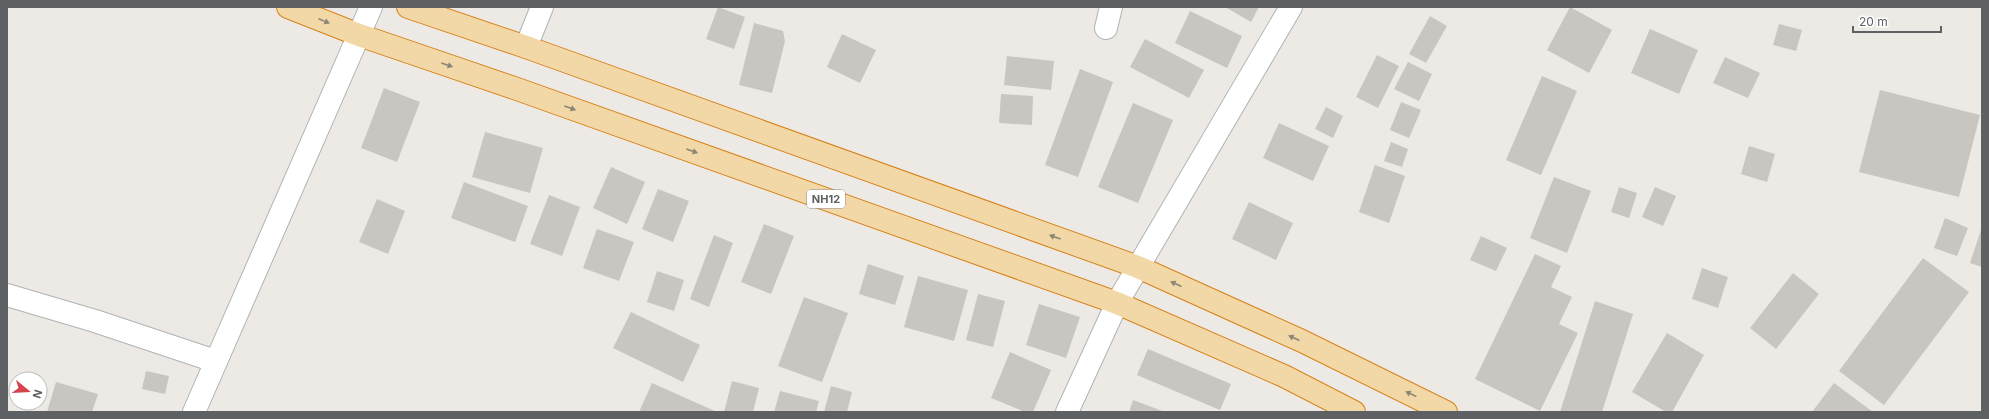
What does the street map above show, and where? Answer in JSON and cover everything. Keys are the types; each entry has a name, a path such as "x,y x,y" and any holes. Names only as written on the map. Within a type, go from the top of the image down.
{"highway":[{"name":"NH12","path":"288,7 359,35 517,89 1117,303 1284,376 1354,412"},
{"path":"408,7 526,47 1138,266 1302,341 1446,412"}],"street":[{"path":"194,412 371,7"},
{"path":"526,47 542,7"},
{"path":"1106,28 1111,7"},
{"path":"1067,412 1117,303 1291,7"},
{"path":"7,295 95,320 216,361"}],"building":[{"path":"718,7 745,17 734,49 706,39"},
{"path":"1225,7 1259,7 1251,22"},
{"path":"1570,7 1612,30 1589,73 1547,50"},
{"path":"1190,11 1242,36 1227,68 1175,43"},
{"path":"1430,16 1447,26 1426,63 1409,54"},
{"path":"754,23 783,31 785,41 772,93 739,85"},
{"path":"1779,24 1802,30 1796,51 1773,45"},
{"path":"1650,29 1698,50 1679,94 1631,73"},
{"path":"842,34 876,50 860,83 827,67"},
{"path":"1145,39 1204,70 1189,98 1130,67"},
{"path":"1377,55 1399,66 1378,108 1356,97"},
{"path":"1007,56 1054,61 1051,90 1004,85"},
{"path":"1725,57 1760,73 1748,98 1713,83"},
{"path":"1408,62 1432,74 1419,101 1394,89"},
{"path":"1080,69 1113,82 1078,177 1045,165"},
{"path":"1542,76 1577,91 1541,175 1506,160"},
{"path":"384,88 420,102 397,162 361,148"},
{"path":"1880,90 1980,115 1959,197 1859,172"},
{"path":"1001,94 1033,96 1032,125 999,123"},
{"path":"1401,102 1421,110 1409,138 1390,130"},
{"path":"1133,103 1173,120 1138,203 1098,187"},
{"path":"1326,107 1343,116 1333,138 1315,129"},
{"path":"1279,123 1329,146 1313,181 1263,158"},
{"path":"485,132 543,148 530,193 472,177"},
{"path":"1391,142 1408,149 1402,167 1384,161"},
{"path":"1749,146 1775,154 1767,182 1741,174"},
{"path":"1375,165 1405,176 1389,223 1359,212"},
{"path":"611,167 645,182 627,224 593,208"},
{"path":"1554,177 1591,191 1567,253 1530,238"},
{"path":"464,182 528,206 515,242 451,218"},
{"path":"1619,187 1637,193 1629,218 1611,212"},
{"path":"1655,187 1676,196 1663,226 1642,217"},
{"path":"658,189 689,201 673,242 642,229"},
{"path":"549,195 580,207 562,256 530,244"},
{"path":"377,199 405,211 388,254 359,242"},
{"path":"1249,202 1293,223 1276,260 1232,239"},
{"path":"1945,218 1968,228 1957,256 1934,248"},
{"path":"764,224 794,236 771,294 741,282"},
{"path":"1982,227 1982,267 1970,263"},
{"path":"597,229 634,242 619,281 583,268"},
{"path":"714,235 733,243 709,307 690,299"},
{"path":"1481,236 1507,248 1496,271 1470,260"},
{"path":"1535,254 1561,266 1551,287 1572,297 1559,324 1578,333 1540,411 1475,379"},
{"path":"1923,258 1969,292 1884,405 1839,371"},
{"path":"868,264 904,276 895,305 859,294"},
{"path":"1702,268 1728,277 1718,308 1692,299"},
{"path":"657,271 684,280 674,311 647,302"},
{"path":"1793,273 1819,294 1776,349 1750,328"},
{"path":"918,276 968,290 954,341 904,327"},
{"path":"978,294 1005,301 993,347 966,340"},
{"path":"804,297 848,313 822,382 778,366"},
{"path":"1595,301 1633,314 1602,412 1560,412"},
{"path":"1039,304 1080,317 1066,358 1026,345"},
{"path":"631,312 700,345 683,382 613,348"},
{"path":"1667,333 1704,355 1672,412 1666,412 1632,392"},
{"path":"1148,349 1231,384 1220,410 1137,375"},
{"path":"1010,352 1051,370 1033,412 1025,412 991,398"},
{"path":"146,371 169,376 165,394 142,389"},
{"path":"732,381 759,388 753,412 724,412"},
{"path":"56,382 98,394 92,412 47,412"},
{"path":"652,383 717,412 639,412"},
{"path":"1834,383 1873,412 1812,412"},
{"path":"831,386 852,392 847,412 824,412"},
{"path":"780,391 819,401 816,412 774,412"},
{"path":"1133,400 1165,412 1129,412"}]}
